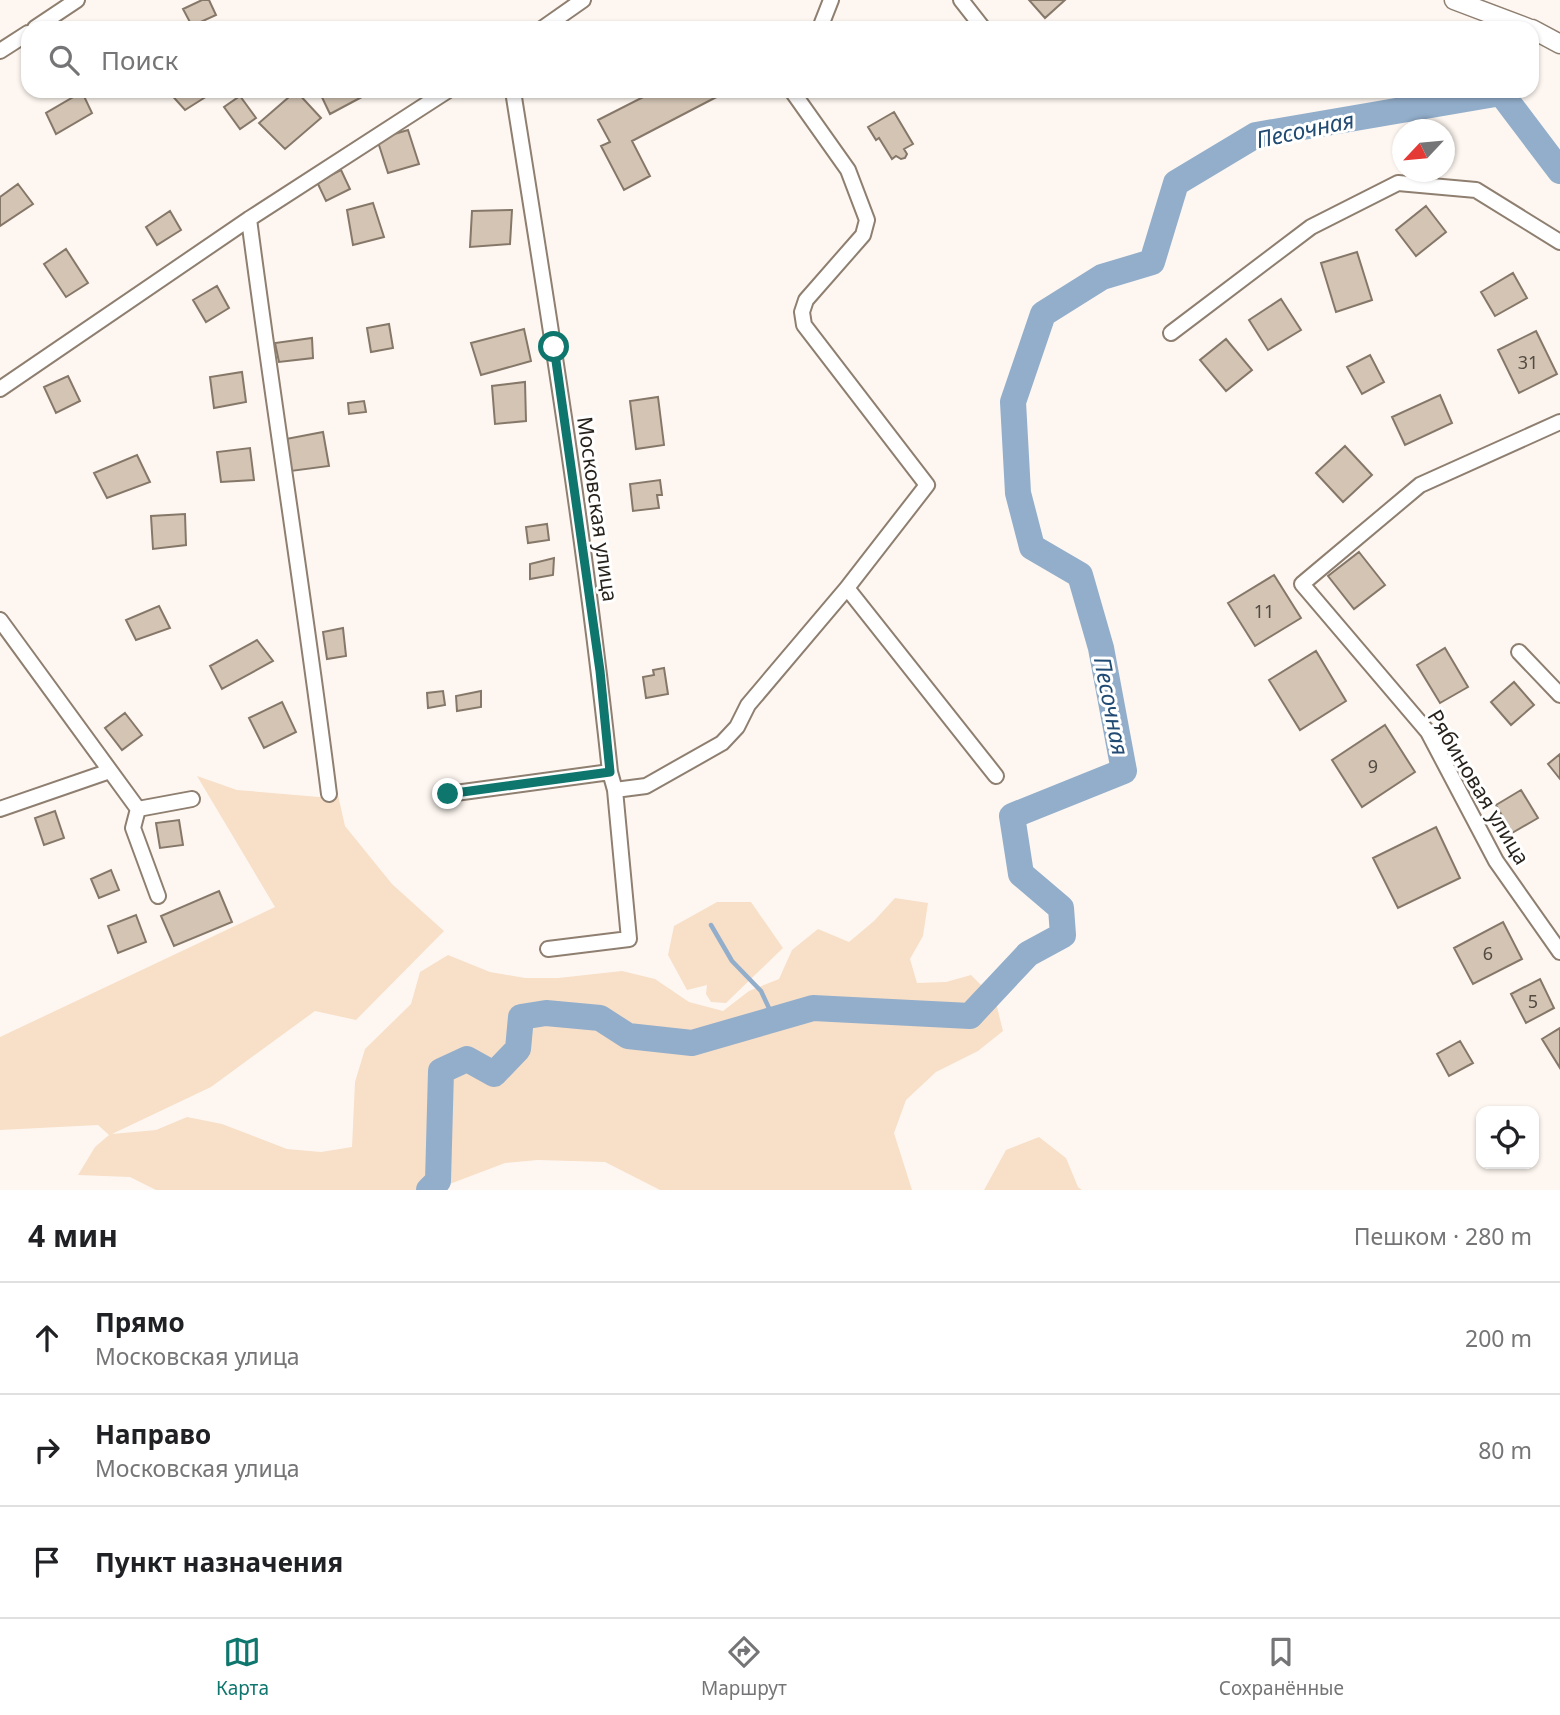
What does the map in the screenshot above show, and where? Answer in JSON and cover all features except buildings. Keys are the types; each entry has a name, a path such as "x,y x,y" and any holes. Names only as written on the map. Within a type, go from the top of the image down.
{"main road":[{"path":"1454,0 1509,21"},
{"path":"1539,34 1560,44"}],"street":[{"path":"46,21 77,0"},
{"path":"553,21 583,0"},
{"path":"823,21 831,0"},
{"path":"961,0 978,21"},
{"path":"0,51 21,38"},
{"path":"0,389 248,219 436,98"},
{"name":"Московская улица","path":"514,98 554,348 600,671 610,772 615,790 629,939 548,949"},
{"path":"615,790 646,786 722,743 737,727 748,705 847,588 927,485 804,324 802,313 806,300 863,235 867,220 848,170 797,98"},
{"path":"1171,333 1311,227 1398,183 1476,190 1560,242"},
{"path":"248,219 276,426 312,657 329,794"},
{"name":"Рябиновая улица","path":"1560,422 1420,485 1302,584 1428,732 1496,861 1560,952"},
{"path":"847,588 996,776"},
{"path":"0,620 138,809"},
{"path":"1519,652 1560,695"},
{"path":"0,809 110,771"},
{"path":"448,794 610,772"},
{"path":"138,809 192,799"},
{"path":"138,809 133,828 158,896"}],"shaded area":[{"path":"197,776 237,790 319,797 338,795 345,826 392,884 444,931 356,1020 315,1011 211,1087 112,1134 156,1130 187,1117 222,1124 287,1149 321,1152 352,1147 355,1082 365,1049 411,1004 420,972 448,955 490,972 525,978 558,978 622,971 655,979 689,1002 723,1011 749,991 779,979 792,950 818,929 849,942 874,921 895,898 928,903 923,936 910,959 917,983 946,982 971,975 995,999 1003,1031 978,1051 936,1072 906,1100 894,1133 912,1190 660,1190 605,1162 538,1160 505,1163 434,1190 156,1190 130,1177 78,1175 95,1147 109,1135 98,1125 0,1130 0,1037 275,907"},
{"path":"717,902 751,902 783,948 726,1003 711,1002 706,994 707,985 687,990 668,955 674,926"},
{"path":"1039,1137 1066,1158 1078,1187 1082,1190 984,1190 1006,1150"}],"waterway":[{"name":"Песочная","path":"429,1190 438,1181 441,1071 467,1059 494,1074 518,1049 521,1017 546,1013 600,1018 628,1036 692,1043 813,1008 970,1016 1028,954 1063,935 1061,908 1021,874 1012,816 1124,771 1101,648 1080,575 1032,547 1018,493 1013,402 1043,314 1102,277 1152,262 1176,183 1256,135 1472,98"},
{"name":"Песочная","path":"1505,98 1560,171"},
{"path":"711,925 732,961 761,991 774,1019"}],"route":[{"path":"448,794 610,772 600,671 554,347"}]}
